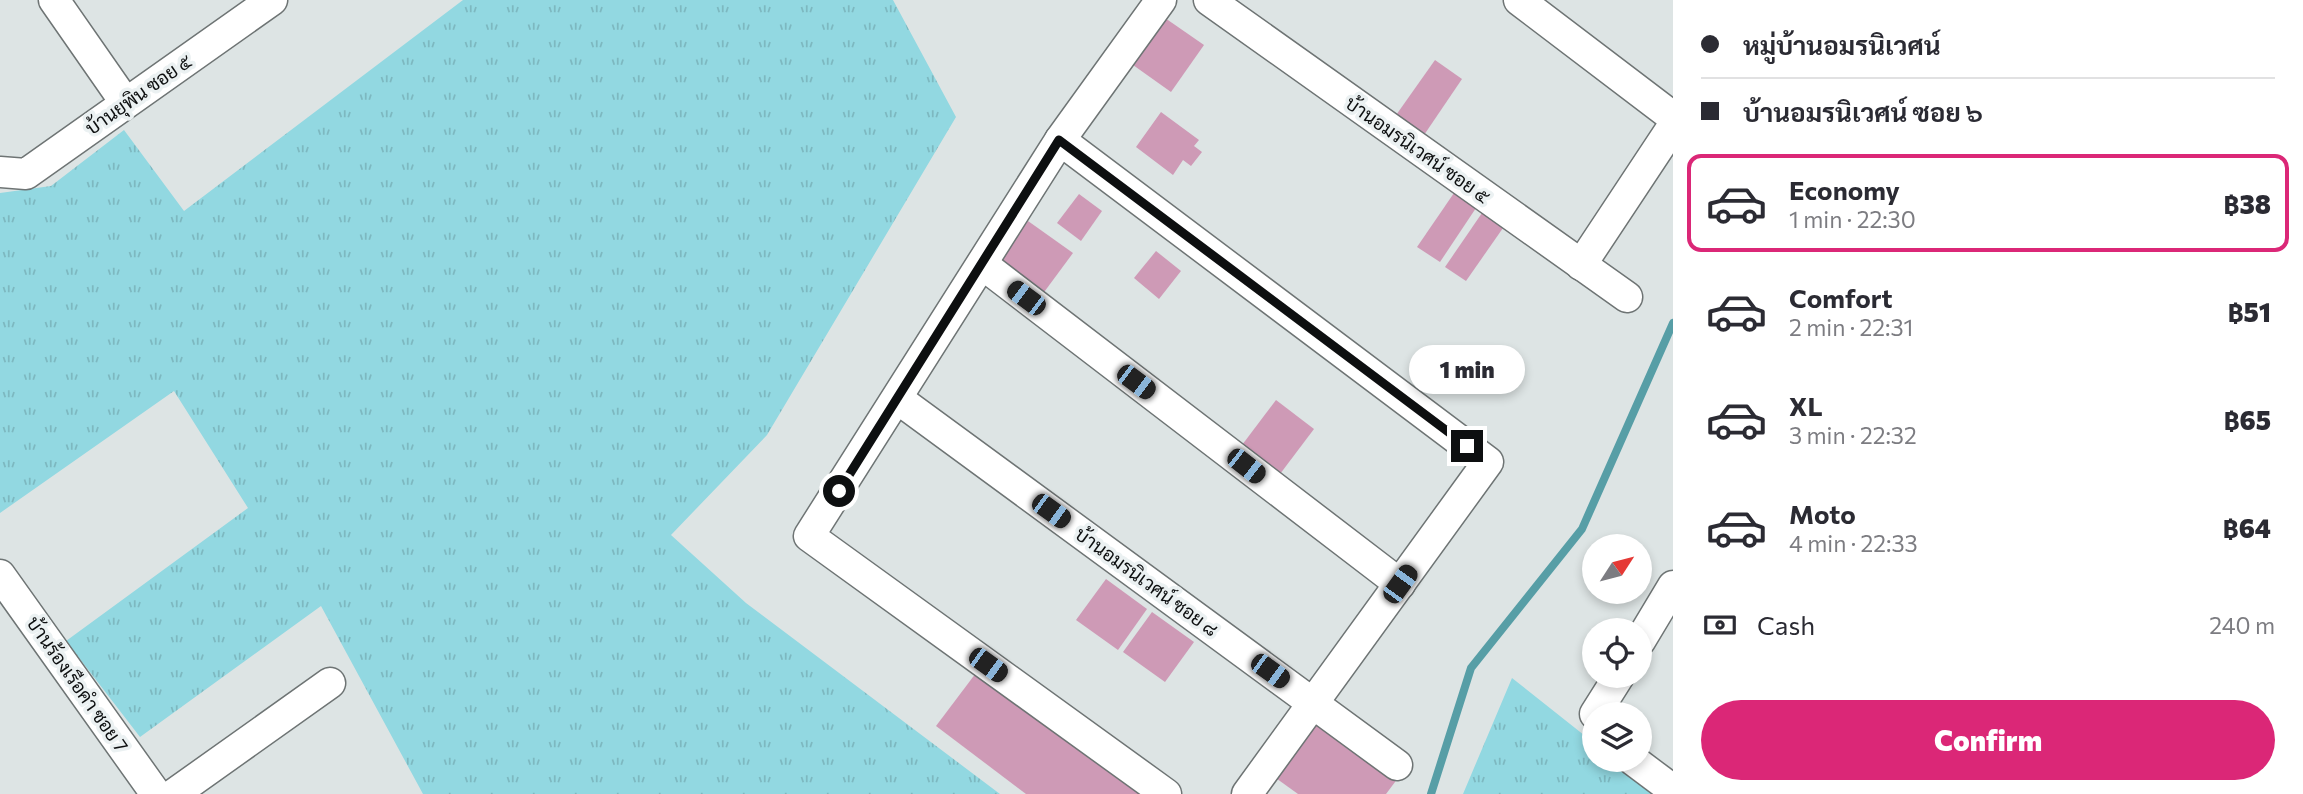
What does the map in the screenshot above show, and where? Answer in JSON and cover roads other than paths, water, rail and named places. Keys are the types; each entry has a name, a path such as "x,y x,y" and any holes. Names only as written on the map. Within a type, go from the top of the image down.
{"street":[{"path":"54,0 125,102"},
{"path":"1161,0 1059,140 898,399 809,536 1166,794"},
{"name":"บ้านอมรนิเวศน์ ซอย ๕","path":"1209,0 1627,297"},
{"path":"1519,0 1673,117"},
{"name":"บ้านยุพิน ซอย ๕","path":"0,172 26,174 260,3"},
{"path":"1581,265 1673,126"},
{"path":"1059,140 1488,462 1247,794"},
{"path":"982,264 1400,584"},
{"name":"บ้านอมรนิเวศน์ ซอย ๘","path":"898,399 1397,765"},
{"name":"บ้านร้องเรือคำ ซอย 7","path":"0,575 156,794"},
{"path":"1652,621 1673,586"},
{"path":"174,794 330,683"},
{"path":"1649,772 1673,790"}],"waterway":[{"path":"1431,794 1471,668 1582,529 1673,323"}]}
